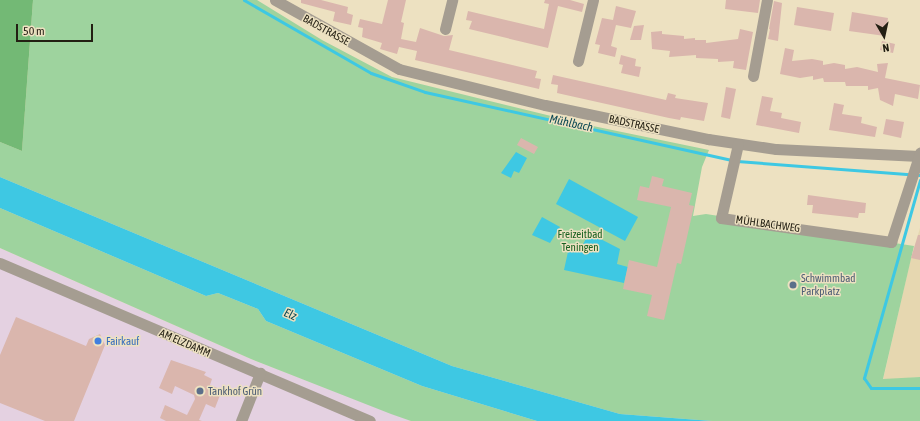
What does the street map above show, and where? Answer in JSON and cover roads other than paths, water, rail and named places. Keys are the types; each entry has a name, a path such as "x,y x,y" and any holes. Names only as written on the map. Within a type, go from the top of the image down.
{"street":[{"name":"BADSTRASSE","path":"275,0 399,69 545,105 737,148 919,155"},
{"path":"445,29 452,0"},
{"path":"578,61 593,0"},
{"path":"753,76 767,0"},
{"name":"MÜHLBACHWEG","path":"737,148 722,218 891,242 919,155"},
{"name":"AM ELZDAMM","path":"0,263 370,421"},
{"path":"241,421 260,373"}],"water":[{"path":"516,152 527,158 519,173 514,171 511,178 501,173"},
{"name":"Elz","path":"0,177 452,366 620,414 712,421 537,421 422,386 266,321 258,309 218,293 206,296 0,208"},
{"path":"569,179 638,217 625,241 556,204"},
{"path":"542,217 560,227 550,243 532,235"},
{"path":"589,233 620,249 617,264 628,267 624,283 564,270 569,247 580,250"}],"waterway":[{"name":"Mühlbach","path":"244,0 371,73 425,92 732,160"},
{"name":"Mühlbach","path":"737,161 920,175"},
{"path":"920,180 864,378 871,388 920,388"}],"place":[{"name":"Schwimmbad Parkplatz","path":"793,285"},
{"name":"Fairkauf","path":"98,341"},
{"name":"Tankhof Grün","path":"200,391"}],"park label":[{"name":"Freizeitbad Teningen","path":"580,241"}]}
